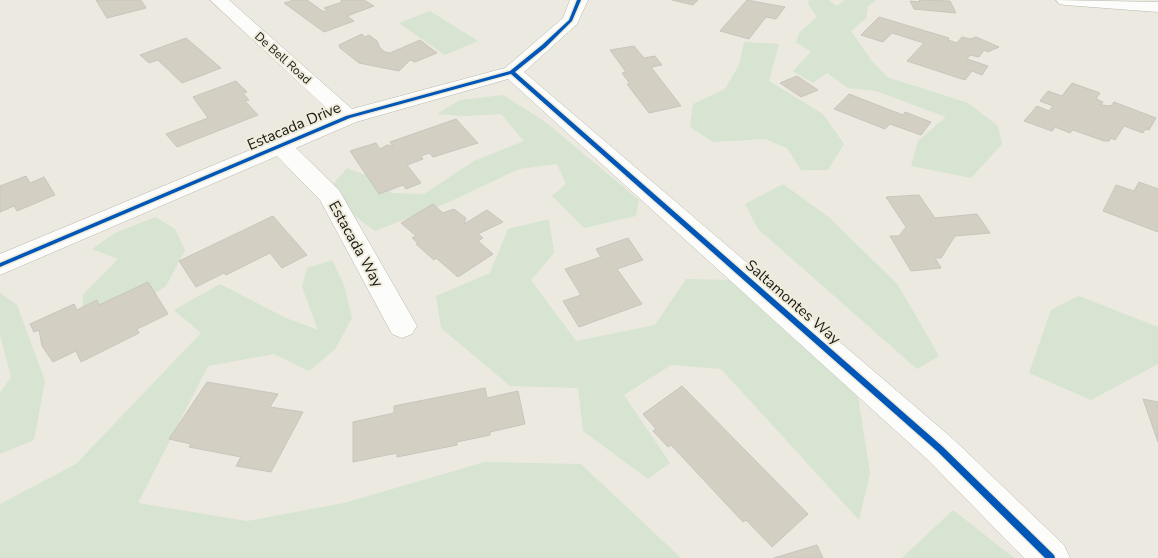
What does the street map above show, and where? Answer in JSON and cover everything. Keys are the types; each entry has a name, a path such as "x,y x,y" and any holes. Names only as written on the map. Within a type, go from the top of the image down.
{"street":[{"name":"De Bell Road","path":"218,0 348,117"},
{"name":"Estacada Drive","path":"0,265 348,117 512,72 544,46 571,20 579,0"},
{"path":"1066,0 1158,7"},
{"name":"Saltamontes Way","path":"512,72 940,449 1052,558"},
{"name":"Estacada Way","path":"280,146 330,196 402,326"}],"green space":[{"path":"811,0 828,0 837,6 845,0 876,0 868,6 866,18 851,31 871,60 887,77 968,103 998,126 1002,144 971,178 911,166 918,141 946,117 876,91 848,88 827,73 813,83 793,71 811,52 796,42 800,32 817,17 807,2"},
{"path":"430,11 478,41 445,55 399,23"},
{"path":"744,42 779,44 769,81 823,114 844,144 828,170 801,170 787,148 765,139 713,142 690,127 693,104 725,89 739,65"},
{"path":"503,95 544,121 639,200 636,216 584,228 552,196 566,184 557,164 519,169 449,202 375,231 344,208 329,189 347,168 373,178 393,193 424,194 474,161 524,141 501,114 465,116 437,114 460,100"},
{"path":"783,184 830,218 898,285 939,356 917,369 758,229 745,204"},
{"path":"155,217 175,229 185,250 166,286 128,311 82,319 83,295 118,259 92,249 115,233"},
{"path":"549,219 554,253 531,280 576,341 655,325 686,279 735,280 857,390 870,473 859,520 721,369 671,365 624,395 670,463 648,479 583,431 578,388 510,386 441,328 436,296 490,273 508,229"},
{"path":"332,260 344,285 352,318 335,349 309,371 274,354 208,366 138,503 247,521 344,503 485,462 581,464 681,558 0,558 0,504 76,464 201,333 174,310 220,284 286,318 318,330 302,287 307,268"},
{"path":"0,293 17,305 45,381 34,440 0,454 0,393 11,377 0,335"},
{"path":"1079,296 1158,327 1158,364 1091,400 1029,373 1051,310"},
{"path":"953,510 1014,558 902,558"}],"building":[{"path":"96,0 141,0 146,8 107,18"},
{"path":"294,0 307,0 324,12 327,10 324,8 342,2 341,0 364,0 374,6 347,16 354,21 324,32 284,3"},
{"path":"672,0 698,0 693,5"},
{"path":"747,0 785,7 776,19 766,17 749,39 720,31"},
{"path":"919,0 950,1 956,13 914,9 910,1 920,2"},
{"path":"879,17 949,38 948,40 957,43 962,37 970,39 976,37 999,47 988,52 984,50 979,57 970,55 967,59 988,66 982,75 972,71 965,80 907,61 924,43 892,33 883,42 861,35"},
{"path":"362,34 365,37 369,35 377,41 380,48 385,52 390,53 420,40 437,53 415,62 410,60 399,71 359,63 340,48 339,45"},
{"path":"186,38 221,68 182,83 158,60 149,63 140,55"},
{"path":"634,46 644,58 655,56 662,65 651,67 681,106 649,113 627,84 630,84 622,73 626,72 610,50"},
{"path":"797,76 818,90 801,97 780,83"},
{"path":"236,81 247,92 243,93 249,100 245,101 258,115 177,147 166,134 208,118 193,97"},
{"path":"1072,83 1100,93 1096,99 1103,102 1101,105 1111,106 1114,102 1156,118 1149,130 1145,129 1143,133 1124,126 1115,140 1111,138 1109,141 1073,130 1070,133 1055,127 1052,131 1024,121 1037,106 1049,111 1053,106 1040,101 1048,91 1062,96"},
{"path":"849,94 903,115 905,112 931,122 921,135 890,124 885,129 834,109"},
{"path":"456,119 478,143 433,157 429,153 421,156 423,159 407,165 421,183 406,189 403,185 379,194 350,151 376,143 380,149 387,145 393,146 390,142"},
{"path":"26,176 30,183 44,177 55,195 17,211 14,206 0,212 0,186"},
{"path":"1139,182 1158,189 1158,232 1103,211 1116,185 1134,191"},
{"path":"919,195 935,218 977,214 990,233 955,236 941,258 935,258 941,268 911,271 890,236 899,236 906,227 886,197"},
{"path":"433,204 443,213 454,209 466,218 464,224 487,210 503,222 478,234 483,238 478,241 493,254 458,277 436,258 434,260 416,244 418,243 412,238 416,236 401,223"},
{"path":"273,216 307,255 282,268 270,253 226,275 224,273 196,287 179,261"},
{"path":"628,238 643,260 617,269 642,304 579,327 563,301 581,295 565,269 601,257 596,249"},
{"path":"148,282 168,314 137,329 139,333 81,362 76,351 53,362 42,346 39,330 34,332 30,324 74,304 77,310 97,300 99,305"},
{"path":"207,382 278,394 270,407 303,412 271,472 236,466 241,457 189,447 191,444 169,439"},
{"path":"682,386 808,514 772,547 746,520 743,522 671,445 668,447 653,431 656,429 643,414"},
{"path":"485,388 487,398 518,391 525,424 490,432 490,435 457,442 457,445 397,457 397,453 353,462 353,422 394,413 394,406"},
{"path":"1143,399 1158,402 1158,442"},
{"path":"817,545 823,558 774,558"}],"cycle path":[{"path":"0,265 348,117 512,72 544,46 571,20 579,0"},
{"path":"512,72 940,449 1051,558"}]}
